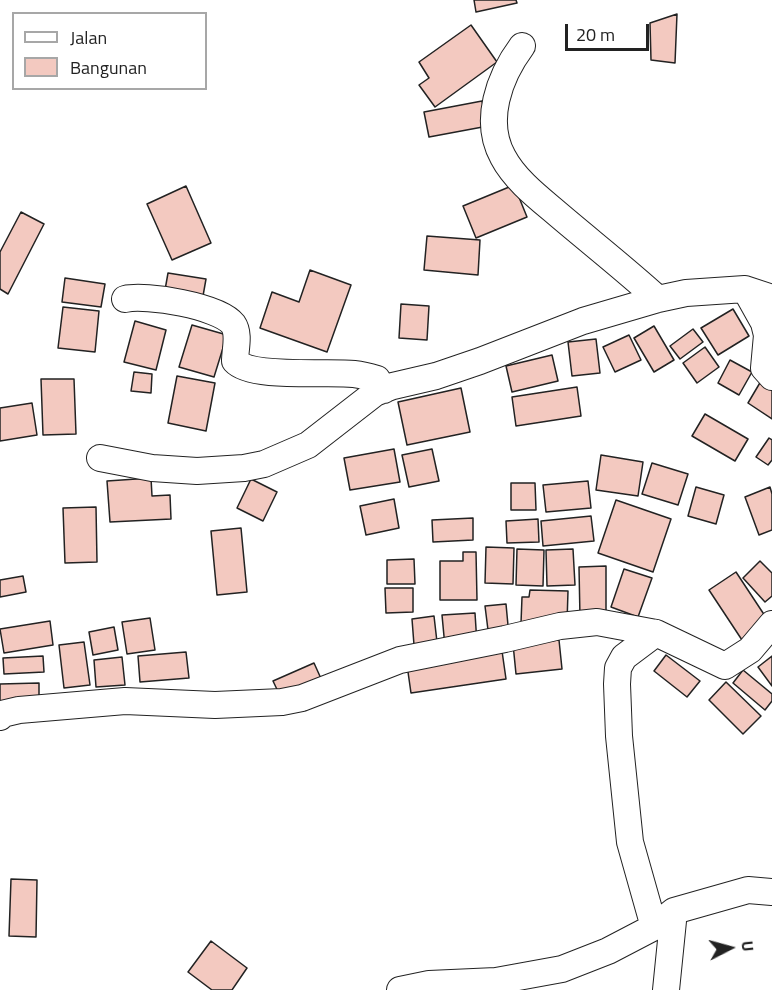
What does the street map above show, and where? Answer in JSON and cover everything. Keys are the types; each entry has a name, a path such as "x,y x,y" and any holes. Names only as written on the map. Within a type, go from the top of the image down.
{"street":[{"path":"522,46 512,60 495,101 494,125 502,157 530,190 658,299"},
{"path":"745,289 764,323 766,334 764,368 772,377"},
{"path":"100,458 152,468 197,471 244,468 264,464 308,445 362,402 384,390 480,361 583,321 686,293 745,289 772,298"},
{"path":"125,299 136,296 196,306 224,316 237,332 235,361 237,364 257,371 354,374 377,379 384,390"},
{"path":"0,717 2,714 19,710 125,701 215,705 282,702 302,698 400,660 560,626 597,622 656,633 725,666 750,650 772,624"},
{"path":"654,927 630,842 616,684 618,668 624,657 656,633"},
{"path":"400,990 429,984 496,981 562,969 608,951 654,927 674,911 748,890 772,892"},
{"path":"666,990 674,911"}],"building":[{"path":"474,0 516,0 517,3 476,12"},
{"path":"677,14 675,63 651,60 650,23"},
{"path":"471,25 497,62 435,107 419,85 429,78 419,62"},
{"path":"482,101 488,126 429,137 424,112"},
{"path":"514,185 527,217 476,238 463,206"},
{"path":"186,186 211,243 172,260 147,204"},
{"path":"21,212 44,224 8,294 0,289 0,252"},
{"path":"427,236 480,240 478,275 424,270"},
{"path":"310,270 351,285 327,352 260,328 272,292 299,302"},
{"path":"168,273 206,279 203,296 165,290"},
{"path":"65,278 105,284 101,307 62,302"},
{"path":"401,304 429,306 427,340 399,338"},
{"path":"63,307 99,311 95,352 58,348"},
{"path":"733,309 749,336 718,355 701,328"},
{"path":"135,321 166,330 156,370 124,362"},
{"path":"192,325 227,335 214,377 179,367"},
{"path":"654,326 674,360 654,372 634,338"},
{"path":"693,329 703,342 680,359 670,346"},
{"path":"629,335 641,360 615,372 603,347"},
{"path":"596,339 600,373 572,376 568,342"},
{"path":"705,347 719,367 697,383 683,363"},
{"path":"552,355 558,381 512,392 506,366"},
{"path":"730,360 752,372 739,395 718,383"},
{"path":"134,372 152,374 151,393 131,391"},
{"path":"177,376 215,383 206,431 168,423"},
{"path":"41,379 74,379 76,434 43,435"},
{"path":"761,381 772,388 772,419 748,403"},
{"path":"577,387 581,416 516,426 512,397"},
{"path":"461,388 470,432 407,445 398,402"},
{"path":"32,403 37,435 0,441 0,408"},
{"path":"705,414 748,439 735,461 692,436"},
{"path":"769,438 772,440 772,460 768,465 756,457"},
{"path":"394,449 400,482 350,490 344,458"},
{"path":"432,449 439,481 409,487 402,455"},
{"path":"601,455 643,462 638,496 596,490"},
{"path":"652,463 688,474 678,505 642,494"},
{"path":"151,478 152,496 170,495 171,519 110,522 107,481"},
{"path":"251,479 277,492 263,521 237,508"},
{"path":"588,481 591,508 546,512 543,485"},
{"path":"511,483 535,483 536,510 511,510"},
{"path":"696,487 724,495 716,524 688,516"},
{"path":"770,487 772,530 759,535 745,497"},
{"path":"394,499 399,528 366,535 360,506"},
{"path":"616,500 671,519 653,572 598,553"},
{"path":"96,507 97,562 65,563 63,508"},
{"path":"591,516 594,541 543,546 541,521"},
{"path":"473,518 473,540 433,542 432,520"},
{"path":"538,519 539,542 507,543 506,521"},
{"path":"241,528 247,592 217,595 211,531"},
{"path":"486,547 514,548 513,584 485,583"},
{"path":"517,549 544,550 543,586 516,585"},
{"path":"573,549 575,585 547,586 546,550"},
{"path":"463,552 476,552 477,600 440,600 440,561 463,561"},
{"path":"414,559 415,584 387,584 387,560"},
{"path":"760,561 772,573 772,596 765,602 743,578"},
{"path":"606,566 606,617 580,618 579,567"},
{"path":"624,569 652,578 638,617 611,607"},
{"path":"736,572 769,622 742,640 709,590"},
{"path":"23,576 26,592 0,597 0,580"},
{"path":"385,588 413,588 413,612 386,613"},
{"path":"530,590 568,591 567,623 521,623 522,597 529,597"},
{"path":"506,604 509,636 489,638 485,606"},
{"path":"475,613 477,644 445,647 442,615"},
{"path":"434,616 437,642 414,645 412,619"},
{"path":"150,618 155,650 127,654 122,622"},
{"path":"50,621 53,645 4,653 0,629"},
{"path":"114,627 118,650 93,655 89,632"},
{"path":"559,640 562,669 516,674 513,644"},
{"path":"84,642 90,685 64,688 59,645"},
{"path":"502,651 506,679 411,693 407,665"},
{"path":"186,652 189,678 140,682 138,656"},
{"path":"666,655 700,681 687,697 654,671"},
{"path":"43,656 44,672 4,674 3,658"},
{"path":"772,656 772,686 758,667"},
{"path":"122,657 125,685 96,687 94,660"},
{"path":"314,663 323,683 282,700 273,681"},
{"path":"743,670 772,694 772,701 765,710 733,683"},
{"path":"726,682 761,716 743,734 709,700"},
{"path":"39,683 39,703 0,703 0,684"},
{"path":"11,879 37,880 36,937 9,936"},
{"path":"211,941 247,968 232,990 212,990 188,972"}]}
